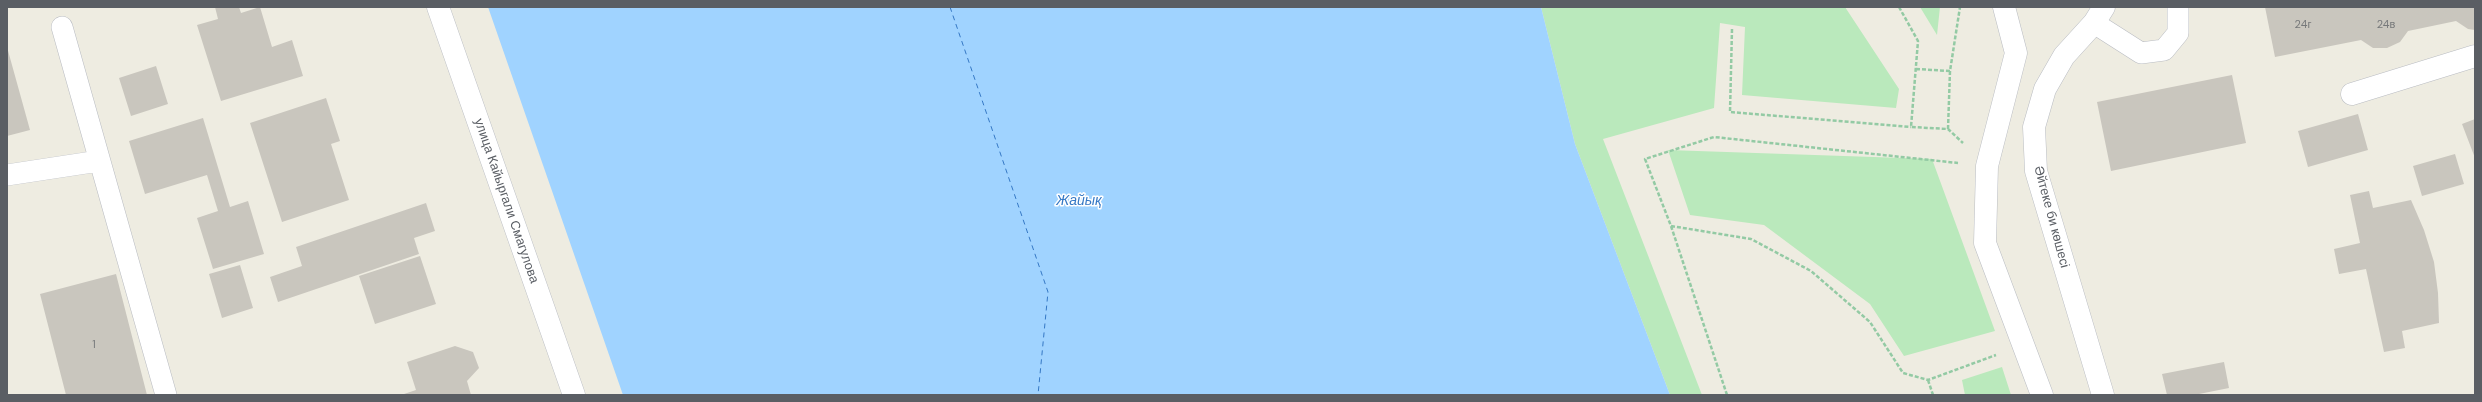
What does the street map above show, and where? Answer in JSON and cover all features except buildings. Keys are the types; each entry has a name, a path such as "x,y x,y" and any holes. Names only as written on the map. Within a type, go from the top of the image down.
{"street":[{"name":"улица Кайыргали Смагулова","path":"438,7 574,395"},
{"path":"2004,7 2016,53 1987,166 1985,244 2042,395"},
{"name":"Әйтеке би көшесі","path":"2099,15 2064,56 2045,89 2034,127 2036,171 2103,395"},
{"path":"2352,94 2475,56"}],"lane":[{"path":"2099,15 2141,53 2164,50 2178,33 2178,7"},
{"path":"62,27 166,395"},
{"path":"7,175 99,161"}],"path":[{"path":"1898,7 1918,41 1911,127"},
{"path":"1948,129 1950,71 1960,7"},
{"path":"1732,29 1730,112 1948,129 1987,166"},
{"path":"1916,69 1950,71"},
{"path":"1727,395 1671,226 1645,159 1714,137 1987,166"},
{"path":"1671,226 1752,239 1811,271 1870,322 1903,373 1928,380 2023,345"},
{"path":"1928,380 1934,395"}],"green space":[{"path":"1541,7 1845,7 1899,89 1896,108 1742,95 1745,27 1720,23 1714,108 1603,139 1702,395 1670,395 1575,144"},
{"path":"1920,7 1940,7 1937,35"},
{"path":"1668,150 1932,159 1995,331 1904,356 1870,304 1764,225 1690,215"},
{"path":"2002,367 2011,395 1965,395 1962,380"}],"water":[{"name":"Жайық","path":"488,7 1541,7 1575,144 1670,395 623,395"}],"ferry route":[{"path":"950,7 1048,292 1038,395"}]}
